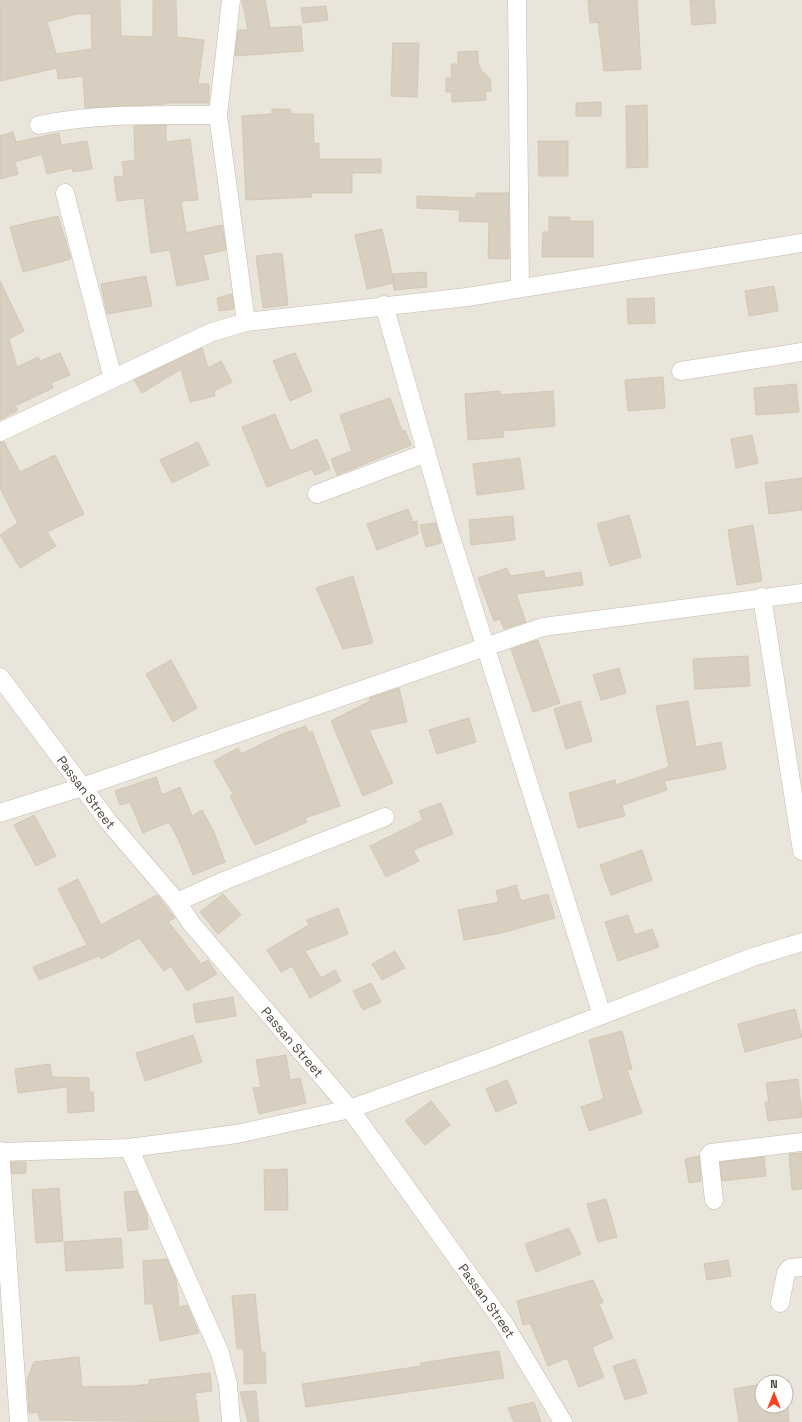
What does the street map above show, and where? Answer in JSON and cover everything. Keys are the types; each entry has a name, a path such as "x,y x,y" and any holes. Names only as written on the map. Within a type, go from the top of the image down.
{"street":[{"path":"231,0 218,115 246,322"},
{"path":"517,0 520,288"},
{"path":"39,125 74,118 137,115 218,115"},
{"path":"65,193 113,379"},
{"path":"0,432 212,332 246,322 384,305 467,297 802,243"},
{"path":"384,305 448,528 602,1015"},
{"path":"681,371 802,352"},
{"path":"317,494 426,453"},
{"path":"0,812 82,787 543,627 762,597 802,593"},
{"path":"762,597 802,851"},
{"name":"Passan Street","path":"0,677 108,821 177,902 191,923 350,1109 505,1325 563,1422"},
{"path":"177,902 226,880 385,817"},
{"path":"19,1422 6,1327 0,1152 129,1148 237,1134 350,1109 493,1058 753,957 802,942"},
{"path":"714,1200 709,1155 711,1153 802,1142"},
{"path":"129,1148 220,1353 228,1384 231,1422"},
{"path":"780,1303 786,1273 790,1268 802,1266"}],"shaded area":[{"path":"0,0 802,0 802,1422 0,1422"}],"building":[{"path":"0,0 120,0 121,36 153,37 153,0 176,0 177,37 204,40 198,84 209,84 209,103 166,103 85,108 83,76 58,79 57,68 0,81","holes":["76,14 91,14 92,49 56,54 47,22"]},
{"path":"242,0 265,0 270,28 301,26 303,51 235,56 238,30 248,30"},
{"path":"588,0 637,0 641,69 604,71 598,22 590,23"},
{"path":"690,0 714,0 716,23 692,25"},
{"path":"326,6 328,20 303,23 301,8"},
{"path":"393,43 419,43 417,97 391,96"},
{"path":"478,51 478,63 481,70 490,79 491,91 485,91 486,100 452,102 452,92 446,92 446,78 452,78 451,64 458,64 458,52"},
{"path":"601,102 601,116 576,116 576,103"},
{"path":"647,105 648,167 627,168 626,106"},
{"path":"272,109 290,109 291,114 313,114 314,144 319,143 319,159 381,159 381,173 352,173 352,193 311,193 312,197 246,200 242,116 272,114"},
{"path":"166,125 166,142 190,139 198,200 181,201 186,233 222,225 226,250 203,255 209,279 177,286 170,250 151,253 144,198 117,201 114,177 124,176 122,162 135,160 134,126"},
{"path":"13,132 16,142 59,133 61,145 87,141 92,169 73,172 72,168 47,174 42,154 15,162 18,174 0,179 0,136"},
{"path":"538,141 568,141 568,176 539,176"},
{"path":"476,193 509,193 509,259 488,258 489,222 459,221 460,210 417,208 417,196 476,198"},
{"path":"58,216 71,259 23,272 10,227"},
{"path":"549,217 570,217 570,221 593,221 593,257 542,257 543,232 549,232"},
{"path":"382,229 394,283 367,289 355,235"},
{"path":"282,253 288,305 263,308 256,256"},
{"path":"426,272 427,287 394,290 393,274"},
{"path":"146,276 152,306 107,314 101,284"},
{"path":"0,281 24,331 9,339 17,367 38,357 40,361 60,353 70,375 51,383 53,388 15,406 18,410 0,420"},
{"path":"774,286 778,311 749,316 745,291"},
{"path":"232,294 234,309 219,311 217,298"},
{"path":"654,298 655,323 628,324 627,299"},
{"path":"202,348 208,368 221,361 232,382 214,391 215,396 190,402 181,369 142,393 134,380"},
{"path":"295,353 312,391 290,401 273,361"},
{"path":"663,377 665,408 628,411 625,380"},
{"path":"796,384 799,412 756,415 754,388"},
{"path":"500,391 500,395 553,391 555,426 503,431 504,437 468,440 465,394"},
{"path":"390,398 402,431 405,430 411,445 337,475 331,459 352,451 340,415"},
{"path":"275,414 290,451 317,439 330,469 315,475 312,469 267,487 242,427"},
{"path":"752,435 758,463 736,468 731,439"},
{"path":"0,442 4,442 20,472 55,455 84,514 47,532 56,546 20,568 0,535 18,523 0,488"},
{"path":"198,442 209,465 172,483 160,460"},
{"path":"520,458 524,489 477,495 473,464"},
{"path":"802,478 802,510 769,514 765,483"},
{"path":"408,509 413,522 417,521 418,534 377,550 367,524"},
{"path":"629,515 641,557 610,566 597,524"},
{"path":"513,516 515,540 471,545 469,520"},
{"path":"436,523 441,543 426,547 420,525"},
{"path":"753,525 762,581 737,585 728,530"},
{"path":"507,568 510,576 544,571 545,578 581,572 583,585 516,594 526,622 504,629 500,619 494,621 478,578"},
{"path":"353,576 373,643 343,649 316,588"},
{"path":"538,640 560,703 533,712 511,649"},
{"path":"748,656 750,686 695,689 693,659"},
{"path":"171,660 197,708 173,722 146,674"},
{"path":"619,668 626,693 601,700 593,675"},
{"path":"399,688 407,722 369,730 393,783 363,796 331,721 370,701 370,698"},
{"path":"580,701 592,741 566,749 554,709"},
{"path":"688,701 696,747 721,742 726,769 664,781 667,790 622,805 625,816 578,828 569,793 615,780 616,785 669,767 656,706"},
{"path":"469,718 476,742 437,754 429,730"},
{"path":"306,726 309,733 312,731 340,806 305,818 307,822 255,845 230,796 233,794 214,761 238,748 241,754 282,734"},
{"path":"156,777 162,795 180,787 192,816 202,810 214,832 225,862 193,875 179,841 169,822 143,833 130,802 120,805 115,791"},
{"path":"441,803 453,834 413,850 419,861 386,877 370,846 423,820 419,811"},
{"path":"34,815 56,856 36,866 14,825"},
{"path":"642,850 652,880 611,895 600,865"},
{"path":"78,879 101,925 157,895 175,918 168,921 201,964 208,960 217,974 187,991 171,966 164,971 139,938 101,959 99,956 39,980 33,967 87,945 58,889"},
{"path":"516,885 521,901 548,894 555,918 501,933 464,940 458,910 499,902 496,891"},
{"path":"223,894 241,915 218,934 200,912"},
{"path":"338,908 348,934 305,951 321,978 335,970 341,981 310,998 292,966 281,972 267,950 309,925 307,920"},
{"path":"628,915 635,935 652,929 659,947 618,961 605,922"},
{"path":"395,951 405,968 382,980 372,964"},
{"path":"371,983 381,1002 363,1010 353,991"},
{"path":"233,997 236,1016 196,1023 193,1004"},
{"path":"795,1009 802,1037 745,1052 738,1024"},
{"path":"622,1031 632,1069 627,1070 642,1113 589,1131 581,1107 604,1099 589,1040"},
{"path":"193,1035 202,1062 145,1081 136,1053"},
{"path":"286,1055 290,1080 300,1078 306,1103 259,1114 253,1088 261,1087 256,1060"},
{"path":"50,1064 52,1077 89,1078 89,1092 93,1092 94,1111 68,1113 67,1087 18,1093 15,1069"},
{"path":"798,1079 802,1117 768,1121 765,1102 769,1102 766,1083"},
{"path":"507,1080 517,1103 496,1112 486,1089"},
{"path":"431,1101 450,1125 425,1145 405,1121"},
{"path":"802,1153 802,1189 792,1190 789,1154"},
{"path":"699,1156 701,1181 689,1183 685,1159"},
{"path":"764,1157 766,1176 722,1181 720,1162"},
{"path":"11,1162 26,1162 26,1173 12,1174"},
{"path":"287,1169 288,1210 265,1210 264,1170"},
{"path":"59,1188 63,1241 36,1243 32,1190"},
{"path":"137,1191 147,1215 148,1229 128,1231 124,1192"},
{"path":"606,1199 617,1237 598,1242 587,1204"},
{"path":"569,1228 581,1254 536,1272 525,1244"},
{"path":"121,1238 123,1268 66,1271 64,1242"},
{"path":"167,1259 176,1280 179,1307 187,1305 199,1333 160,1341 153,1304 145,1304 143,1261"},
{"path":"728,1260 731,1276 707,1280 704,1264"},
{"path":"593,1280 603,1302 599,1304 613,1338 592,1347 604,1377 579,1387 567,1358 548,1366 530,1323 523,1325 517,1301"},
{"path":"255,1294 261,1352 265,1352 266,1383 244,1384 244,1349 237,1349 232,1296"},
{"path":"499,1351 504,1378 306,1407 302,1384 421,1366 421,1363"},
{"path":"79,1357 82,1387 132,1386 149,1384 149,1380 210,1373 212,1391 195,1393 199,1422 40,1420 38,1412 29,1413 27,1380 34,1362"},
{"path":"635,1359 647,1393 625,1400 613,1366"},
{"path":"754,1385 754,1414 789,1414 789,1422 739,1422 734,1389"},
{"path":"256,1391 259,1422 248,1422 240,1392"},
{"path":"534,1402 541,1422 514,1422 508,1408"}]}
